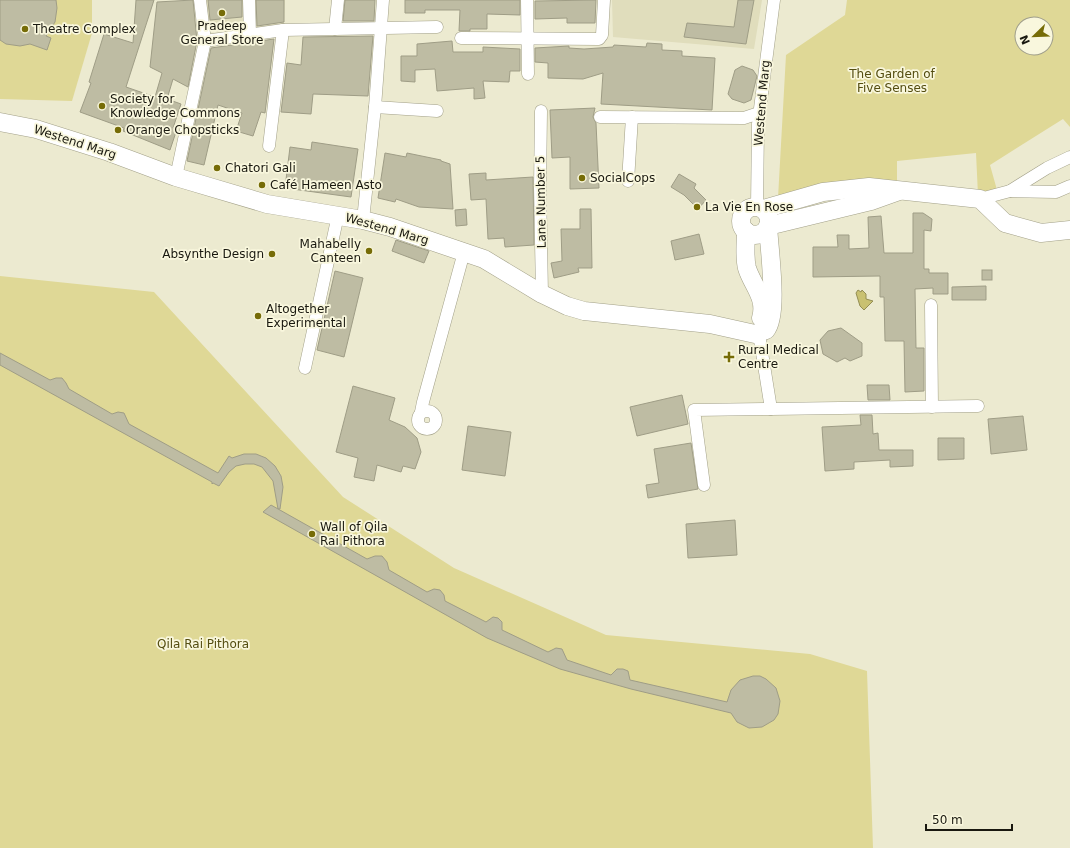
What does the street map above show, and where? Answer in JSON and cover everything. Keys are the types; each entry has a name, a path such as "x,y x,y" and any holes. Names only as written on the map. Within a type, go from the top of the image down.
{"street":[{"path":"176,177 205,41 200,0"},
{"path":"249,0 250,34"},
{"path":"335,29 338,0"},
{"path":"363,220 375,107 383,0"},
{"path":"527,0 528,74"},
{"path":"461,38 599,40 602,35 604,0"},
{"name":"Westend Marg","path":"0,122 36,129 109,152 176,177 267,204 363,220 464,252 484,259 542,294 567,306 584,311 710,324 752,333 769,327 773,301 768,226 769,217 760,208 759,113 774,0"},
{"path":"205,41 283,30 437,26"},
{"path":"269,146 283,30"},
{"path":"375,107 437,111"},
{"name":"Lane Number 5","path":"541,111 540,187 542,294"},
{"path":"600,117 744,118 759,113"},
{"path":"628,181 632,117"},
{"path":"771,409 752,333 762,314 762,301 745,260 746,231 742,225 743,214 750,207 760,208 823,192 869,187 980,200 1010,191 1047,168 1070,156"},
{"path":"1047,168 1040,178 1041,184 1050,192 1056,192 1070,186"},
{"path":"746,231 756,234 763,232 768,226 871,201 898,191"},
{"path":"1010,191 1056,192"},
{"path":"980,200 1005,223 1042,233 1070,230"},
{"path":"305,368 338,215"},
{"path":"421,412 464,252"},
{"path":"930,304 932,407"},
{"path":"704,485 694,410 978,406"}],"shaded area":[{"path":"203,0 285,0 284,27 206,30"},
{"path":"612,0 762,0 754,49 613,37"},
{"path":"858,290 861,292 862,290 866,294 866,299 873,301 864,310 860,306 856,293"}],"green space":[{"path":"0,0 92,0 92,33 72,101 0,99"},
{"name":"The Garden of Five Senses","path":"847,0 1070,0 1070,127 1063,119 990,165 997,190 978,195 976,153 897,161 897,182 778,198 786,55 845,15"},
{"name":"Qila Rai Pithora","path":"0,276 154,292 343,497 454,568 606,635 810,654 867,671 873,848 0,848"}],"building":[{"name":"Theatre Complex","path":"0,0 56,0 57,8 55,22 46,36 51,38 47,50 30,44 20,46 6,44 0,40"},
{"path":"136,0 154,0 126,87 155,97 162,73 150,67 157,2 193,0 197,41 188,87 173,79 167,99 181,104 173,128 177,129 170,150 123,131 124,128 80,112 91,83 89,82 104,34 133,43"},
{"path":"208,0 242,0 242,17 210,20"},
{"path":"256,0 284,0 284,22 257,26"},
{"path":"345,0 375,0 374,21 343,21"},
{"path":"405,0 520,0 520,15 487,14 487,29 470,29 470,31 459,31 460,10 425,10 425,13 405,13"},
{"path":"596,0 595,23 567,23 567,18 535,19 535,1"},
{"path":"738,0 754,0 746,44 684,37 687,23 734,27"},
{"path":"373,36 368,96 313,94 311,114 281,112 287,63 301,65 303,37"},
{"path":"274,39 265,113 261,112 253,136 236,131 242,113 218,105 204,165 187,161 211,48"},
{"path":"452,41 453,52 483,52 483,47 520,49 520,71 510,71 509,82 483,81 485,98 474,99 474,88 437,91 435,69 415,70 415,82 401,81 401,56 417,56 417,44"},
{"path":"647,43 662,44 662,50 682,51 682,56 715,58 712,110 601,104 603,73 583,79 548,78 548,63 535,62 535,48 569,46 569,48 584,49 613,47 614,45 646,47"},
{"path":"742,66 753,70 757,76 751,100 744,103 732,99 728,94 735,70"},
{"path":"595,108 593,117 596,123 599,188 570,189 570,157 552,158 550,110"},
{"path":"312,142 358,149 351,197 285,188 290,147 311,150"},
{"path":"385,153 406,157 407,153 441,160 450,164 453,209 419,207 396,199 395,202 378,198"},
{"path":"486,173 486,180 533,177 534,245 505,247 504,238 488,239 486,199 471,200 469,174"},
{"path":"679,174 696,184 694,188 706,200 698,209 684,195 671,187"},
{"path":"466,209 467,225 456,226 455,210"},
{"path":"580,209 591,209 592,268 578,268 579,272 554,278 551,263 562,261 561,229 580,229"},
{"path":"913,213 923,213 932,219 931,231 924,230 924,269 929,269 929,273 948,273 948,294 933,294 933,288 915,289 916,348 924,348 924,391 905,392 904,341 885,341 884,297 880,297 880,276 813,277 813,247 838,247 837,235 849,235 849,249 869,248 868,217 881,216 884,253 913,253"},
{"path":"699,234 704,254 675,260 671,241"},
{"path":"396,240 429,251 424,263 392,251"},
{"path":"982,270 992,270 992,280 982,280"},
{"path":"335,271 363,278 344,357 317,350"},
{"path":"986,286 986,300 952,300 952,287"},
{"path":"841,328 862,343 862,356 850,361 845,358 837,362 823,354 820,340 828,331"},
{"path":"0,353 50,380 62,378 69,389 112,414 118,412 124,413 129,424 218,473 229,456 232,458 244,454 256,454 266,458 275,466 281,476 283,487 280,509 278,509 273,481 262,467 254,464 236,466 229,472 219,486 213,483 212,484 212,482 0,365"},
{"path":"867,385 889,385 890,400 868,400"},
{"path":"353,386 395,398 389,420 405,427 417,438 421,452 415,469 403,466 401,472 377,465 374,481 354,477 358,458 336,452"},
{"path":"682,395 688,424 637,436 630,407"},
{"path":"860,415 872,415 873,434 878,433 879,450 913,450 913,466 890,467 890,460 854,462 854,469 825,471 822,427 861,425"},
{"path":"1023,416 1027,450 991,454 988,419"},
{"path":"468,426 511,432 505,476 462,470"},
{"path":"938,438 964,438 964,459 938,460"},
{"path":"691,443 698,489 648,498 646,485 659,483 654,449"},
{"path":"271,505 367,559 375,556 382,556 387,562 389,570 427,592 434,589 440,590 444,595 445,601 486,622 493,617 498,618 502,622 502,630 548,652 556,648 562,649 567,660 611,675 617,669 623,669 628,671 630,680 727,702 731,690 740,680 753,676 760,676 776,688 780,701 778,714 774,720 762,727 749,728 737,722 731,713 631,689 560,669 487,638 263,512"},
{"path":"735,520 737,555 688,558 686,524"}],"place":[{"name":"Pradeep General Store","path":"222,13"},
{"name":"Theatre Complex","path":"25,29"},
{"name":"Society for Knowledge Commons","path":"102,106"},
{"name":"Orange Chopsticks","path":"118,130"},
{"name":"Chatori Gali","path":"217,168"},
{"name":"SocialCops","path":"582,178"},
{"name":"Café Hameen Asto","path":"262,185"},
{"name":"La Vie En Rose","path":"697,207"},
{"name":"Mahabelly Canteen","path":"369,251"},
{"name":"Absynthe Design","path":"272,254"},
{"name":"Altogether Experimental","path":"258,316"},
{"name":"Rural Medical Centre","path":"729,357"},
{"name":"Wall of Qila Rai Pithora","path":"312,534"}]}
